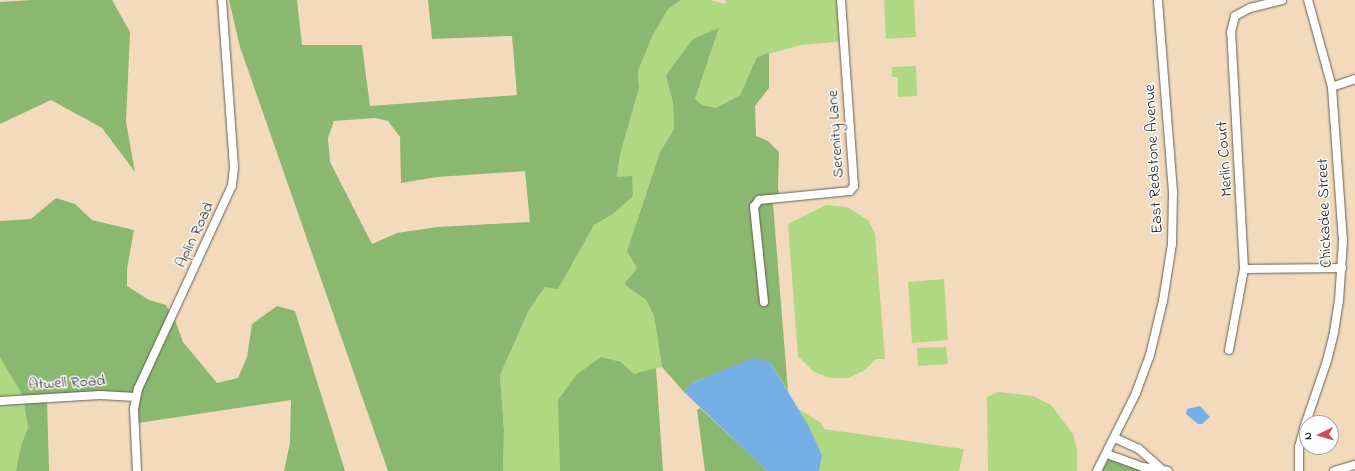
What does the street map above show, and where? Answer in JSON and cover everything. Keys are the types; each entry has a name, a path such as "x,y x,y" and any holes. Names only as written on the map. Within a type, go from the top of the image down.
{"street":[{"name":"Aplin Road","path":"137,471 136,397 232,186 234,167 222,0"},
{"name":"Serenity Lane","path":"764,302 754,207 759,200 850,191 854,186 840,0"},
{"name":"East Redstone Avenue","path":"1097,471 1115,438 1150,355 1163,301 1172,244 1173,192 1158,0"},
{"name":"Merlin Court","path":"1229,350 1244,269 1231,32 1235,16 1250,8 1282,0"},
{"name":"Chickadee Street","path":"1299,471 1299,447 1304,428 1328,361 1334,332 1342,268 1343,241 1332,87 1308,0"},
{"path":"1332,87 1355,79"},
{"path":"1244,269 1342,268"},
{"name":"Atwell Road","path":"0,401 100,395 136,397"},
{"path":"1115,438 1139,449 1165,470"},
{"path":"1107,454 1143,467 1165,470"},
{"path":"1334,471 1355,465"}],"green space":[{"path":"32,0 112,0 130,32 126,122 135,172 102,128 51,100 0,124 0,2"},
{"path":"229,0 297,0 302,45 362,45 370,106 517,95 512,36 432,39 428,0 681,0 668,9 652,37 638,71 639,88 620,155 617,177 632,176 633,196 613,214 594,225 558,289 545,287 529,310 500,375 504,430 503,471 388,471 240,47","holes":["375,118 388,121 400,137 401,183 437,177 525,171 530,222 438,227 397,233 372,244 330,162 328,138 334,121"]},
{"path":"681,0 711,0 725,4 726,0 843,0 846,41 801,45 757,57 740,95 716,108 702,105 695,99 719,28 666,74 673,103 674,129 660,152 638,217 637,268 624,284 646,300 654,316 662,367 634,374 621,362 560,457 560,471 503,471 504,430 500,375 529,310 545,287 561,283 594,225 613,214 620,155 639,88 638,71 652,37 668,9"},
{"path":"884,0 914,0 916,37 886,39"},
{"path":"719,28 695,99 702,105 716,108 740,95 757,57 769,53 769,88 755,106 756,136 768,141 779,152 778,188 781,201 775,201 773,204 788,391 770,362 704,378 692,383 684,392 662,367 654,316 646,300 624,284 637,268 627,251 660,152 674,129 673,103 666,75 693,39"},
{"path":"916,66 917,96 898,97 898,77 892,77 892,67"},
{"path":"56,198 75,204 92,220 134,230 127,269 127,286 149,300 166,305 170,312 133,393 100,391 23,396 0,357 0,221 31,219"},
{"path":"826,205 847,207 868,220 875,233 885,359 876,359 865,370 849,378 830,378 814,372 798,356 788,224"},
{"path":"944,279 948,340 912,343 908,282"},
{"path":"277,306 295,311 345,471 284,471 290,443 291,400 138,423 138,409 142,390 175,320 183,342 217,383 238,378 247,357 252,324"},
{"path":"946,347 948,364 918,366 917,348"},
{"path":"0,357 22,391 23,396 0,397"},
{"path":"601,357 621,362 634,374 656,368 663,471 560,471 558,400 576,375"},
{"path":"998,392 1033,396 1051,405 1073,434 1077,450 1077,471 988,471 987,397"},
{"path":"47,401 49,471 16,471 21,445 28,428 24,403"},
{"path":"24,403 28,428 21,445 16,471 0,471 0,404"},
{"path":"700,408 767,471 705,471 697,410"},
{"path":"799,409 821,423 824,429 964,449 959,471 819,471 822,455"},
{"path":"1113,451 1156,471 1102,471"}],"water":[{"path":"753,358 770,362 808,425 822,455 819,471 767,471 684,392 692,383"},
{"path":"1200,406 1210,417 1202,424 1198,424 1186,414 1187,409"}]}
